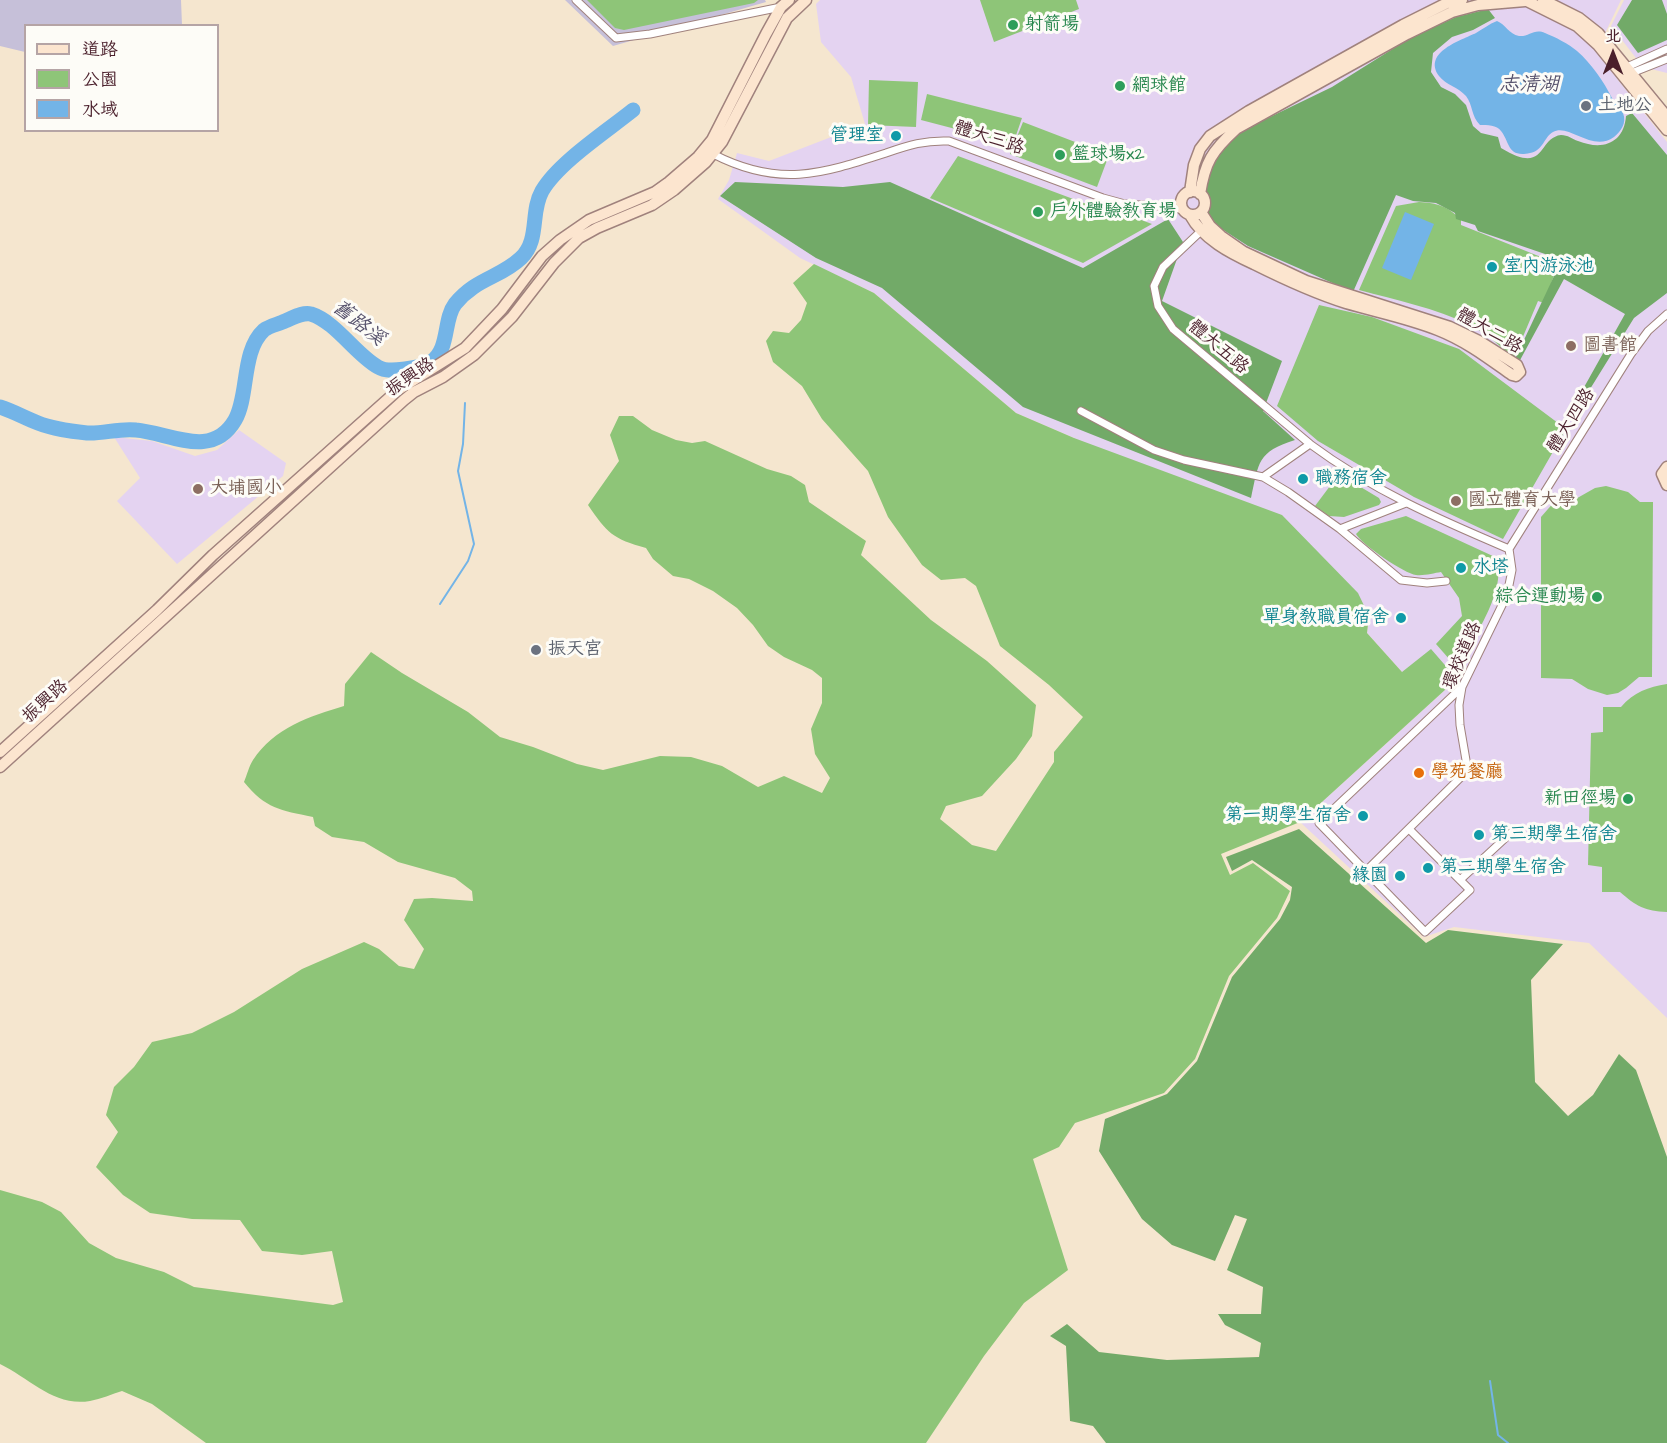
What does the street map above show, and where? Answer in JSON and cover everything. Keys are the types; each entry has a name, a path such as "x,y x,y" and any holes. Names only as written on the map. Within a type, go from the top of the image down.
{"street":[{"path":"576,0 616,38 650,34 783,2 788,18"},
{"name":"振興路","path":"0,752 398,390 465,348 502,309 542,256 560,240 589,220 655,192 722,142 775,39 788,18 806,0"},
{"path":"1462,0 1447,3 1403,25 1249,111 1210,136 1200,149 1194,165 1195,193 1205,201 1192,212 1182,199 1195,193 1211,155 1236,129 1407,34 1452,12 1478,5 1525,0 1540,2 1577,26 1598,45 1627,72 1667,117"},
{"name":"振興路","path":"0,767 404,400 474,355 512,317 554,263 579,238 652,205 682,183 709,151 712,140 783,2"},
{"path":"1627,72 1667,49"},
{"path":"1627,72 1667,59"},
{"path":"1627,72 1667,130"},
{"name":"體大三路","path":"709,151 734,164 763,172 805,174 836,169 928,140 949,141 1103,198 1125,204 1172,207 1192,212"},
{"name":"體大二路","path":"1192,212 1244,252 1306,281 1450,327 1479,341 1517,365 1521,370 1516,376 1512,375 1470,345 1441,331 1294,284 1235,255 1201,231 1192,212"},
{"name":"體大五路","path":"1201,231 1163,267 1154,286 1158,306 1173,329 1310,444 1342,467 1424,513 1509,549"},
{"name":"體大四路","path":"1509,549 1631,354 1648,332 1667,314"},
{"path":"1081,411 1154,450 1184,460 1263,477 1340,529 1401,580 1427,583 1446,581"},
{"path":"1263,477 1310,444"},
{"path":"1667,467 1662,474 1667,485"},
{"path":"1340,529 1406,503"},
{"name":"環校道路","path":"1409,828 1462,776 1467,766 1460,725 1459,705 1462,687 1507,595 1512,570 1509,549"},
{"path":"198,570 206,579"},
{"path":"1366,871 1409,828 1470,890 1425,932 1319,823 1462,687"},
{"path":"1460,880 1514,830"}],"shaded area":[{"path":"0,0 181,0 182,24 24,24 24,52 0,46"},
{"path":"565,0 765,0 766,2 613,46"},
{"name":"國立體育大學","path":"820,0 1621,0 1596,52 1667,142 1667,1018 1589,943 1454,927 1424,937 1300,822 1457,679 1402,672 1367,633 1369,616 1074,438 1016,413 874,293 800,258 718,199 729,180 737,153 769,161 865,124 851,77 821,42 816,4"},
{"path":"1624,0 1667,0 1667,73 1643,67 1611,26"},
{"name":"大埔國小","path":"239,430 286,463 283,476 177,564 117,501 140,478 114,437 152,441 195,456 217,450"}],"green space":[{"path":"587,0 758,0 754,3 624,30 615,28"},
{"name":"射箭場","path":"980,0 1076,0 1079,9 994,42"},
{"path":"1632,0 1662,0 1667,14 1667,40 1638,53 1617,25"},
{"path":"1488,9 1495,18 1473,30 1452,37 1433,53 1431,72 1441,87 1455,94 1466,105 1473,126 1481,133 1498,137 1501,148 1516,156 1534,157 1548,142 1561,135 1587,144 1604,145 1611,142 1621,133 1626,116 1632,113 1667,155 1667,293 1634,318 1582,402 1578,398 1625,314 1564,279 1519,362 1515,359 1555,274 1545,254 1478,231 1475,225 1456,219 1455,213 1436,203 1413,201 1396,195 1353,292 1248,246 1211,222 1204,196 1211,161 1241,131 1332,87 1410,38 1456,17"},
{"path":"869,80 918,82 916,127 868,125"},
{"path":"927,94 1022,118 1013,144 921,120"},
{"name":"籃球場x2","path":"1023,122 1109,155 1097,187 1010,154"},
{"name":"戶外體驗教育場","path":"958,156 1092,206 1152,224 1083,263 930,198"},
{"path":"735,182 843,187 890,182 1083,268 1168,219 1183,242 1162,301 1282,361 1263,411 1295,440 1266,454 1258,467 1251,498 1023,407 882,288 816,258 720,196"},
{"path":"1419,202 1437,204 1447,208 1461,220 1461,225 1541,257 1539,263 1556,270 1544,303 1538,301 1514,358 1482,332 1457,319 1359,290 1396,206"},
{"path":"814,264 874,293 1016,413 1074,438 1282,515 1358,593 1369,616 1367,633 1402,672 1431,649 1457,679 1300,822 1221,854 1230,875 1253,863 1290,891 1277,918 1229,976 1195,1059 1164,1093 1075,1123 1059,1147 1033,1159 1068,1270 1024,1303 984,1356 926,1443 206,1443 152,1404 122,1391 90,1401 65,1400 43,1390 0,1364 0,1190 42,1202 61,1212 89,1243 116,1258 164,1272 194,1287 333,1305 343,1302 332,1251 302,1255 262,1251 240,1220 192,1219 150,1213 123,1195 96,1167 118,1132 106,1115 114,1087 134,1067 152,1042 192,1033 234,1012 302,969 364,942 379,949 399,966 414,969 424,949 404,920 414,899 473,901 472,891 455,878 398,862 364,842 332,837 315,826 313,817 274,807 259,798 244,782 253,760 271,739 306,719 344,706 345,684 371,652 468,712 500,737 577,764 603,770 660,756 691,757 722,766 758,787 784,776 822,793 830,778 815,754 811,729 822,703 822,678 768,646 737,608 713,591 689,579 673,576 653,559 646,548 612,534 588,505 619,461 610,435 619,416 633,416 652,430 676,440 692,443 705,441 767,469 791,476 805,485 809,502 866,541 861,555 931,620 987,661 1036,705 1032,736 1016,759 982,796 946,806 940,819 972,845 996,851 1054,762 1054,752 1083,717 1049,685 1000,646 976,586 965,578 941,580 922,565 888,517 868,471 822,419 802,386 773,362 766,341 773,331 789,333 801,320 807,303 793,283"},
{"path":"1319,305 1372,317 1459,349 1566,429 1503,539 1414,497 1318,441 1277,406"},
{"path":"1339,474 1379,498 1381,502 1379,505 1344,517 1329,516 1315,506"},
{"name":"綜合運動場","path":"1606,486 1628,492 1640,502 1653,502 1652,677 1639,677 1618,693 1607,695 1588,689 1572,679 1541,678 1541,517 1555,501 1572,501 1595,488"},
{"path":"1406,516 1495,557 1498,583 1494,598 1457,668 1436,644 1462,616 1459,598 1441,572 1422,575 1410,573 1374,551 1356,534 1361,529"},
{"name":"新田徑場","path":"1667,684 1667,912 1641,907 1620,892 1602,892 1602,867 1588,865 1591,733 1603,732 1603,707 1621,707 1642,691"},
{"path":"1299,829 1426,943 1448,930 1563,944 1531,980 1535,1082 1568,1116 1593,1095 1619,1054 1636,1070 1667,1157 1667,1443 1106,1443 1093,1426 1070,1421 1066,1346 1050,1336 1067,1324 1099,1352 1167,1360 1259,1357 1261,1343 1225,1325 1218,1314 1261,1314 1263,1287 1227,1270 1247,1219 1235,1215 1215,1261 1172,1245 1142,1219 1099,1151 1105,1119 1167,1094 1197,1061 1232,977 1280,919 1290,900 1292,887 1252,860 1232,871 1226,857"}],"water":[{"name":"志清湖","path":"1497,21 1516,35 1523,36 1541,32 1562,41 1577,51 1597,73 1622,111 1624,120 1619,132 1606,141 1597,142 1559,130 1550,134 1538,150 1523,154 1510,148 1499,129 1480,125 1466,96 1439,76 1435,68 1436,60 1446,48"},
{"path":"1405,212 1434,224 1411,280 1382,268"}],"waterway":[{"name":"舊路溪","path":"0,407 44,425 68,431 93,433 130,430 190,441 203,442 215,439 226,432 235,420 242,399 248,361 257,339 264,330 304,314 311,314 329,324 370,362 381,369 399,370 431,362 441,350 455,304 471,289 513,265 527,251 533,234 538,199 549,180 597,137 633,110"},
{"path":"440,604 468,561 474,544 458,471 463,444 465,403"},
{"path":"1490,1381 1498,1435 1508,1443"}],"place":[{"name":"射箭場","path":"1013,25"},
{"name":"網球館","path":"1120,86"},
{"name":"土地公","path":"1586,106"},
{"name":"管理室","path":"896,136"},
{"name":"籃球場x2","path":"1060,155"},
{"name":"戶外體驗教育場","path":"1038,212"},
{"name":"室內游泳池","path":"1492,267"},
{"name":"圖書館","path":"1571,346"},
{"name":"職務宿舍","path":"1303,479"},
{"name":"大埔國小","path":"198,489"},
{"name":"國立體育大學","path":"1456,501"},
{"name":"水塔","path":"1461,568"},
{"name":"綜合運動場","path":"1597,597"},
{"name":"單身教職員宿舍","path":"1401,618"},
{"name":"振天宮","path":"536,650"},
{"name":"學苑餐廳","path":"1419,773"},
{"name":"新田徑場","path":"1628,799"},
{"name":"第一期學生宿舍","path":"1363,816"},
{"name":"第三期學生宿舍","path":"1479,835"},
{"name":"第二期學生宿舍","path":"1428,868"},
{"name":"緣園","path":"1400,876"}]}
